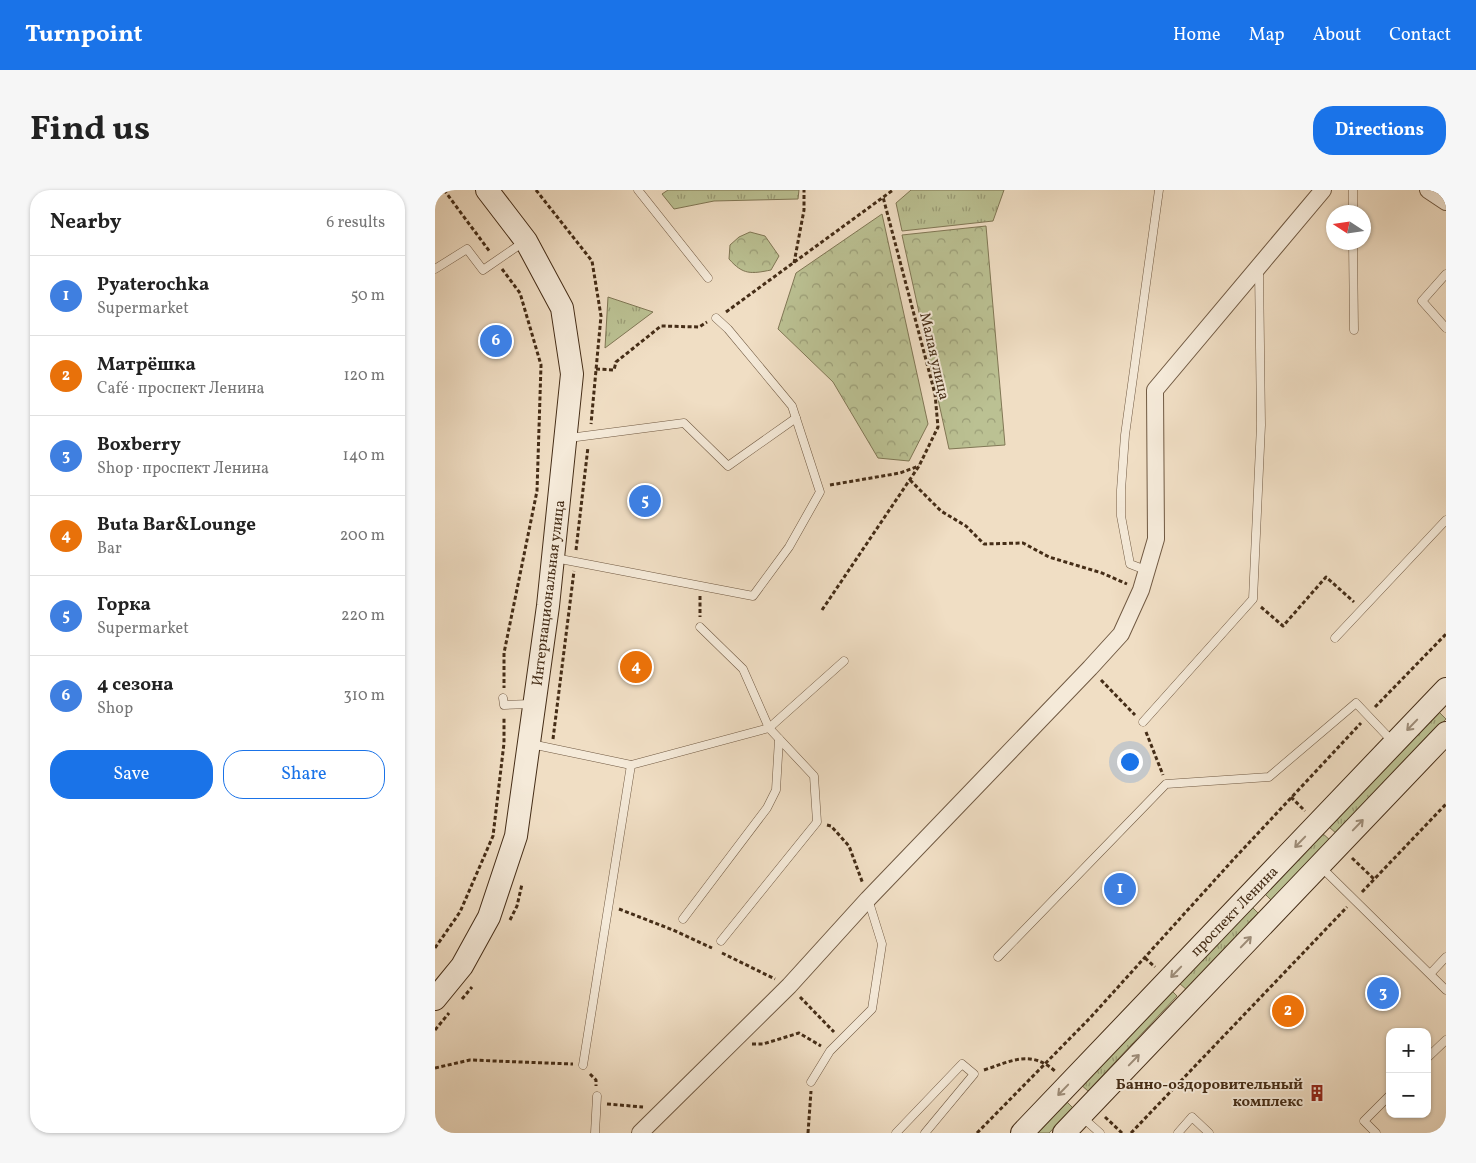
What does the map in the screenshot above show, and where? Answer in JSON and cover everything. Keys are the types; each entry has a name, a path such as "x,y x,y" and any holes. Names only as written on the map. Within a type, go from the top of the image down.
{"main road":[{"name":"Интернациональная улица","path":"435,999 462,966 489,917 516,836 548,606 572,374 563,308 526,241 487,190"},
{"name":"проспект Ленина","path":"1022,1133 1446,689"},
{"name":"проспект Ленина","path":"1064,1133 1446,733"}],"street":[{"path":"640,1133 663,1108 789,986 868,899 1121,634 1148,571 1156,539 1155,390 1323,190"},
{"path":"1428,190 1446,202"}],"lane":[{"path":"638,190 708,278"},
{"path":"1148,571 1130,564 1121,516 1121,490 1125,435 1159,190"},
{"path":"1353,190 1353,205"},
{"path":"435,269 467,249 483,270 526,241"},
{"path":"1353,250 1354,330"},
{"path":"1143,722 1253,600 1261,424 1259,266"},
{"path":"1446,274 1422,301 1446,328"},
{"path":"553,558 753,596 789,547 820,492 792,406 728,329 716,318"},
{"path":"565,439 684,423 729,466 796,418"},
{"path":"1335,638 1446,520"},
{"path":"700,628 743,669 769,728 814,776 817,822 721,942"},
{"path":"529,743 631,766 769,728 844,661"},
{"path":"503,701 534,704"},
{"path":"999,956 1166,784 1269,777 1356,703 1394,744"},
{"path":"683,919 767,808 776,790 779,739"},
{"path":"583,1065 631,766"},
{"path":"1319,866 1431,973 1446,990"},
{"path":"811,1082 830,1052 872,1009 882,944 868,899"},
{"path":"1431,973 1446,957"},
{"path":"1431,1054 1446,1040"},
{"path":"896,1133 962,1064 974,1074 925,1133"},
{"path":"595,1133 597,1100"},
{"path":"1377,1133 1364,1120 1386,1100"},
{"path":"1080,1116 1100,1133"},
{"path":"1178,1133 1192,1117 1209,1133"}],"path":[{"path":"444,190 491,253"},
{"path":"794,262 805,210 804,190"},
{"path":"596,369 614,370 616,362 661,326 699,327 729,311 893,190"},
{"name":"Малая улица","path":"822,610 919,466 938,426 935,394 883,197"},
{"path":"435,948 460,912 493,836 505,743 503,701 504,653 537,491 541,365 520,292 497,261"},
{"path":"818,487 900,473 919,466"},
{"path":"910,480 941,511 966,526 984,544 1023,543 1049,557 1102,573 1141,590"},
{"path":"1253,600 1283,626 1326,577 1362,609"},
{"path":"699,585 700,628"},
{"path":"977,1133 1091,1018 1291,797 1446,634"},
{"path":"1090,668 1143,722 1166,784"},
{"path":"1291,797 1312,818"},
{"path":"1131,1133 1446,804"},
{"path":"817,822 831,826 849,846 868,899"},
{"path":"609,905 673,930 789,986 841,1040"},
{"path":"729,1044 763,1044 799,1033 830,1052"},
{"path":"974,1074 1021,1058 1046,1063 1061,1076"},
{"path":"435,1068 470,1060 583,1065 596,1080 597,1100 663,1108"},
{"path":"809,1133 811,1082"}],"green space":[{"path":"668,190 799,190 798,199 714,201 674,209 662,194"},
{"path":"911,190 1004,190 993,221 902,231 896,203"},
{"path":"882,214 928,424 909,461 878,458 833,382 778,329 796,273"},
{"path":"986,226 1005,445 949,449 902,235"},
{"path":"750,232 765,236 779,256 771,270 758,272 743,271 729,259 730,245 739,237"},
{"path":"608,297 653,312 605,348"},
{"path":"1439,712 1446,719 1337,834 1329,827"},
{"path":"1322,833 1330,840 1271,900 1264,893"},
{"path":"1251,906 1258,913 1187,990 1179,983"},
{"path":"1170,989 1177,996 1088,1091 1080,1084"},
{"path":"1066,1101 1073,1108 1049,1133 1036,1133"}],"place":[{"name":"4 сезона","path":"496,341"},
{"name":"Горка","path":"645,501"},
{"name":"Buta Bar&Lounge","path":"636,667"},
{"name":"Pyaterochka","path":"1120,889"},
{"name":"Boxberry","path":"1383,993"},
{"name":"Матрёшка","path":"1288,1011"},
{"name":"Банно-оздоровительный комплекс","path":"1317,1093"}]}
